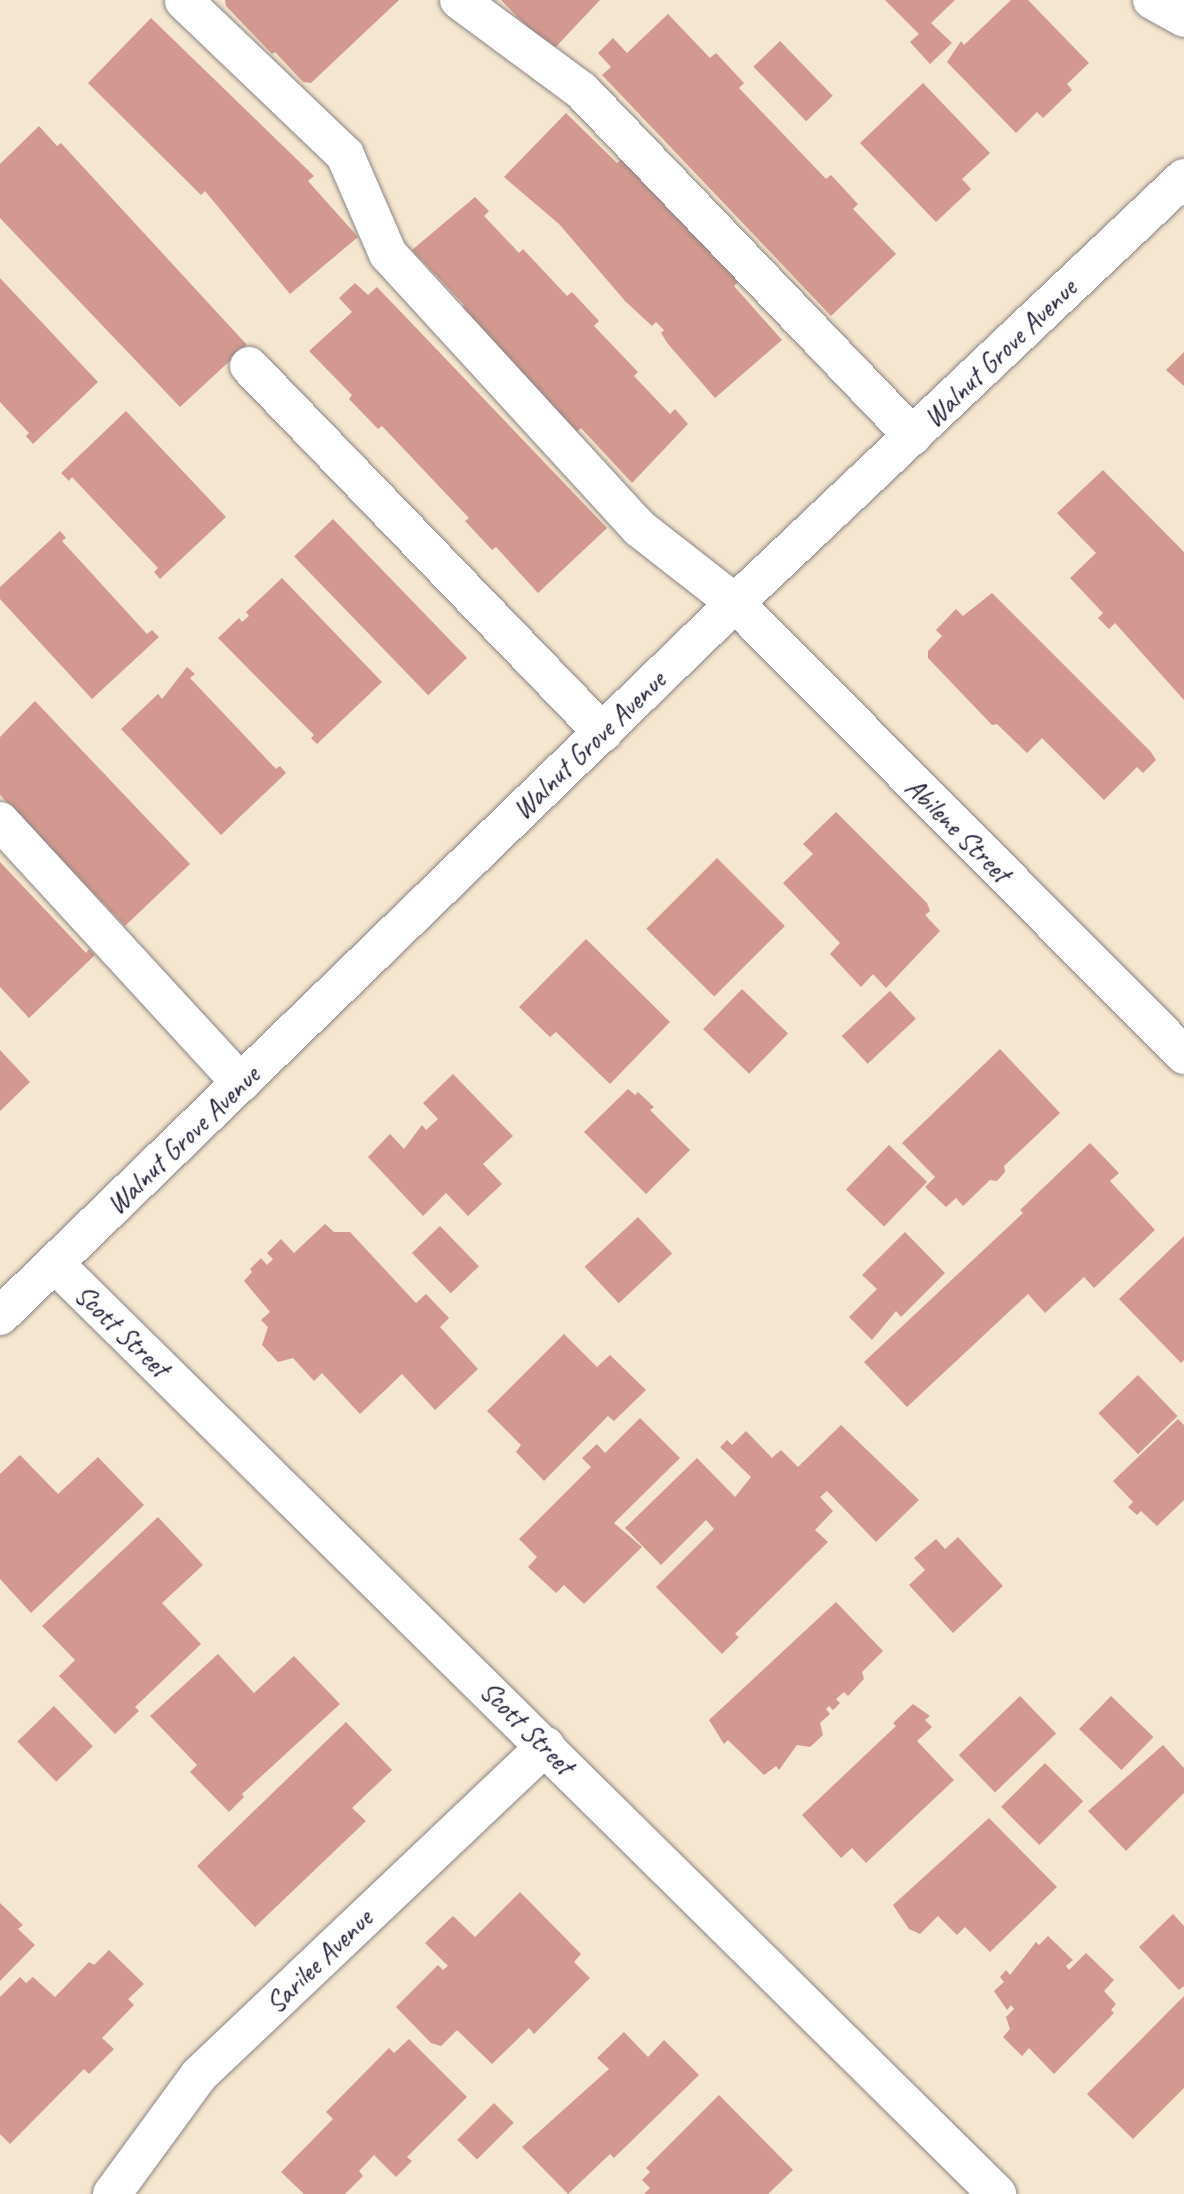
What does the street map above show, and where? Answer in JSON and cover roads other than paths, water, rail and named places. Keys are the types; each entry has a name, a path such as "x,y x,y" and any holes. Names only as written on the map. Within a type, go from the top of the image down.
{"street":[{"path":"459,0 582,91 913,436"},
{"path":"1152,0 1184,18"},
{"name":"Abilene Street","path":"184,1 345,155 388,254 601,488 639,528 735,603 1184,1055"},
{"name":"Walnut Grove Avenue","path":"0,1316 735,603 1184,178"},
{"path":"249,366 603,733"},
{"path":"0,821 242,1083"},
{"name":"Scott Street","path":"55,1264 546,1745 997,2194"},
{"name":"Sarilee Avenue","path":"112,2194 199,2076 546,1745"}]}
